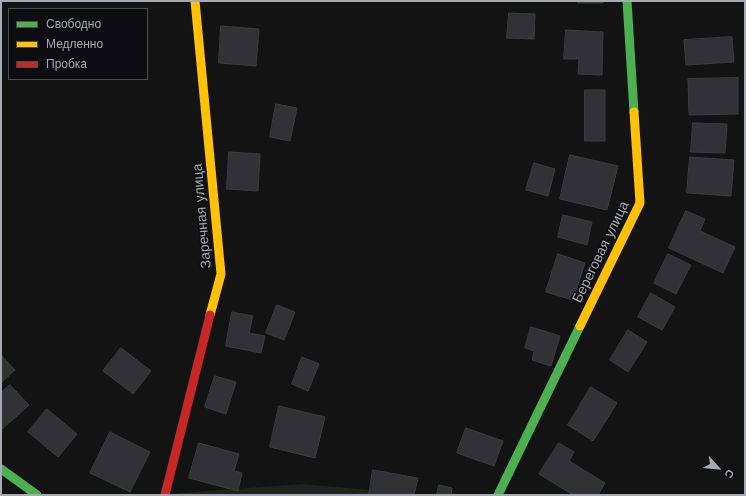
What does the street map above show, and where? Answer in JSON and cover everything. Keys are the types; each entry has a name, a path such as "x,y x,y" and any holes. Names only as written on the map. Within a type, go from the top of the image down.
{"street":[{"name":"Заречная улица","path":"165,495 221,274 195,1"},
{"name":"Береговая улица","path":"498,495 640,203 627,1"},
{"path":"1,469 37,495"}],"shaded area":[{"path":"303,484 424,495 166,495 179,493"}],"building":[{"path":"578,1 603,1 603,3 578,3"},
{"path":"509,13 535,14 534,39 507,38"},
{"path":"221,26 259,29 256,66 219,63"},
{"path":"566,30 603,32 602,75 578,74 579,59 564,59"},
{"path":"732,37 734,62 686,65 684,40"},
{"path":"738,78 738,114 689,115 688,79"},
{"path":"585,90 605,90 605,141 585,141"},
{"path":"276,104 297,108 290,141 270,137"},
{"path":"693,123 727,124 725,153 691,152"},
{"path":"229,152 260,154 258,191 227,189"},
{"path":"570,155 618,166 607,210 560,199"},
{"path":"690,157 734,160 731,196 687,193"},
{"path":"534,163 555,169 548,196 526,190"},
{"path":"686,211 705,219 700,231 735,247 723,273 669,248"},
{"path":"563,215 592,222 587,245 558,237"},
{"path":"558,254 585,263 573,300 546,292"},
{"path":"668,254 691,265 676,294 654,283"},
{"path":"651,293 675,307 662,330 638,317"},
{"path":"277,305 295,312 284,340 266,333"},
{"path":"232,312 253,316 249,333 265,336 261,353 226,346"},
{"path":"531,327 560,336 551,366 532,360 534,351 525,348"},
{"path":"628,330 647,342 628,372 610,360"},
{"path":"121,348 151,371 133,394 103,371"},
{"path":"1,355 15,370 1,383"},
{"path":"302,357 319,364 308,391 292,384"},
{"path":"215,376 236,382 226,414 205,407"},
{"path":"10,385 29,405 1,430 1,393"},
{"path":"591,387 617,403 593,441 568,425"},
{"path":"279,406 325,417 315,458 270,447"},
{"path":"47,409 77,434 58,457 28,432"},
{"path":"466,428 503,441 494,466 457,453"},
{"path":"110,432 150,452 130,492 90,473"},
{"path":"199,443 239,454 234,471 242,473 238,491 189,478"},
{"path":"559,443 574,452 569,461 605,483 598,495 573,495 539,474"},
{"path":"373,470 418,478 414,495 369,495"},
{"path":"439,485 452,488 451,495 437,495"}],"traffic: fast":[{"path":"627,1 634,112"},
{"path":"498,495 580,326"},
{"path":"1,469 37,495"}],"traffic: slow":[{"path":"195,1 221,274 210,315"},
{"path":"580,326 640,203 634,112"}],"traffic: jam":[{"path":"165,495 210,315"}]}
